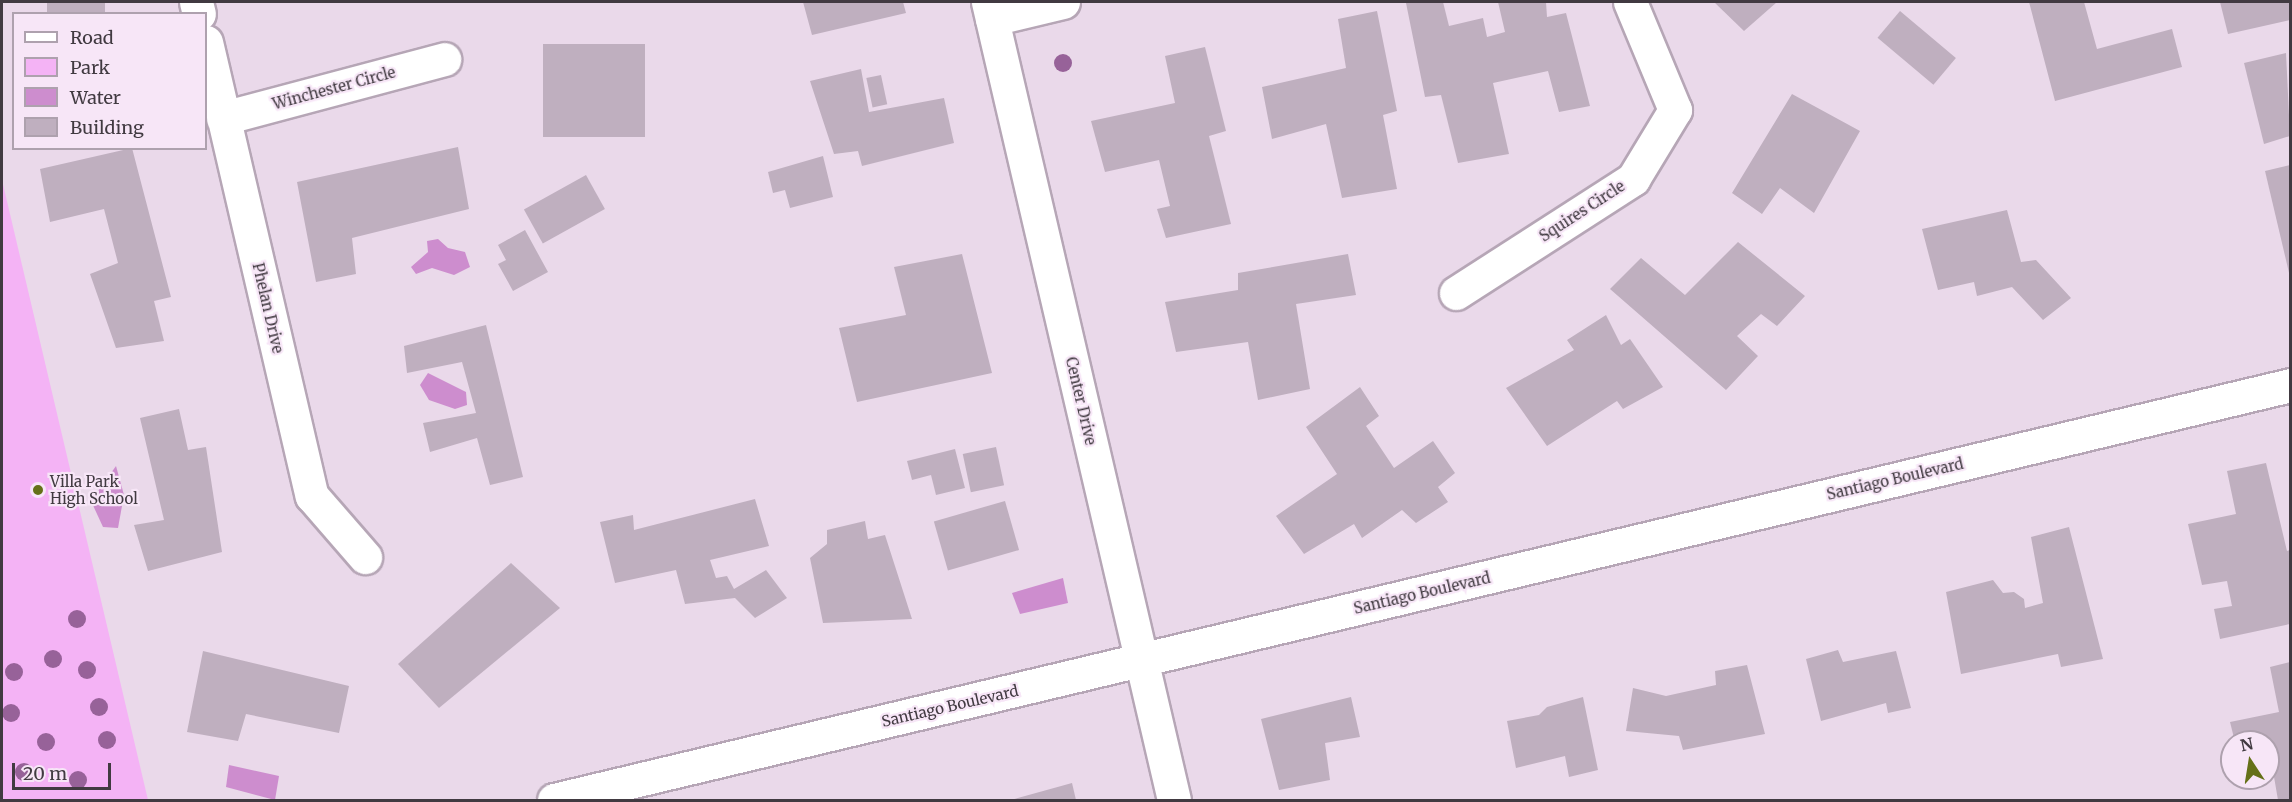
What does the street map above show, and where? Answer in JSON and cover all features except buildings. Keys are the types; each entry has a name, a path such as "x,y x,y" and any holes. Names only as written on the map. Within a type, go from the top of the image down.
{"street":[{"path":"990,10 1063,2"},
{"name":"Squires Circle","path":"1456,292 1633,178 1675,110 1630,2"},
{"name":"Center Drive","path":"990,10 1174,801"},
{"name":"Phelan Drive","path":"207,46 312,496 365,556"},
{"name":"Winchester Circle","path":"223,118 444,59"},
{"name":"Santiago Boulevard","path":"554,801 608,794 1142,659 2290,385"}],"green space":[{"name":"Villa Park High School","path":"2,180 148,800 2,800"}],"water":[{"path":"438,239 448,248 465,252 470,267 454,275 432,268 416,274 411,267 428,252 427,241"},
{"path":"428,373 466,392 467,405 455,409 429,400 420,385"},
{"path":"116,466 124,495 118,528 103,527 91,501"},
{"path":"1063,578 1068,603 1020,614 1012,593"},
{"path":"229,765 279,776 275,800 226,787"}],"place":[{"name":"Villa Park High School","path":"38,490"}]}
